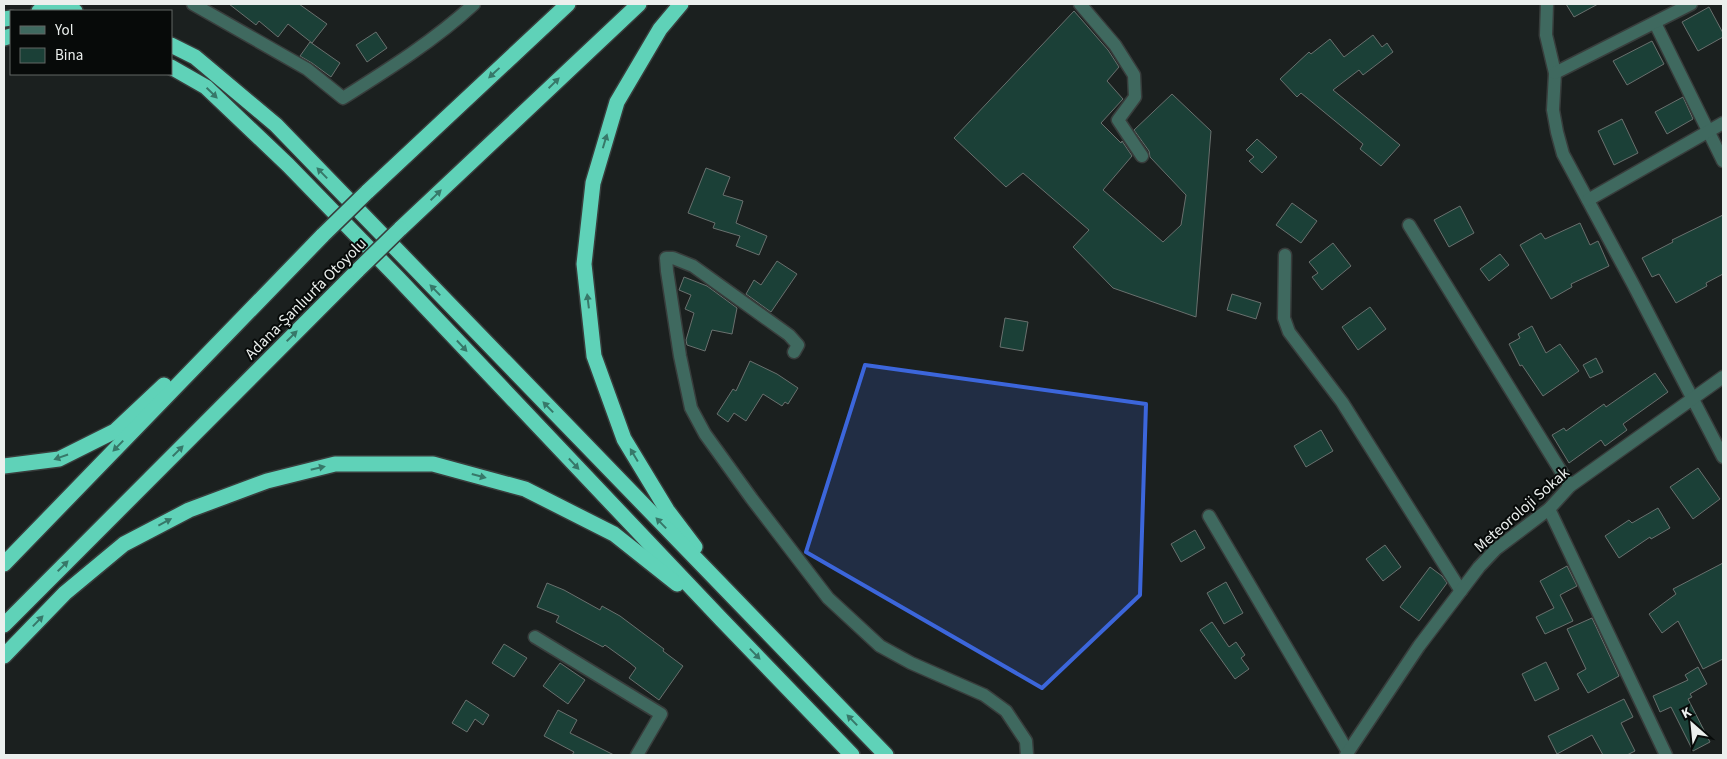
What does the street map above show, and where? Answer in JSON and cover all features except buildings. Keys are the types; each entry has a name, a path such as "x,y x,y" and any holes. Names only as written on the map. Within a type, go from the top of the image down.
{"highway":[{"name":"Adana-Şanlıurfa Otoyolu","path":"4,564 323,235 568,4"},
{"name":"Adana-Şanlıurfa Otoyolu","path":"4,625 358,270 638,4"},
{"path":"681,4 660,29 617,102 593,183 584,264 594,356 624,439 667,510 731,596"},
{"path":"44,10 57,7 70,10"},
{"path":"172,45 196,57 276,125 886,755"},
{"path":"172,69 206,87 295,172 852,755"},
{"path":"4,466 59,459 116,430 323,235"},
{"path":"4,656 65,593 124,544 189,510 267,481 335,464 433,464 525,488 614,534 721,619"}],"street":[{"path":"193,4 307,69 343,98 398,63 456,21 474,4"},
{"path":"456,21 460,4"},
{"path":"1080,4 1115,45 1134,75 1136,97 1118,120 1142,156"},
{"path":"1547,4 1546,35 1555,73 1553,110 1563,154 1723,457"},
{"path":"1555,73 1691,4"},
{"path":"1655,23 1723,161"},
{"path":"1588,200 1723,123"},
{"path":"1409,225 1570,486"},
{"path":"1285,255 1284,318 1289,332 1342,402 1461,591"},
{"path":"794,352 798,345 789,335 693,266 673,258 666,258 680,356 691,408 710,442 828,598 880,646 911,663 984,695 1006,711 1026,741 1027,755"},
{"name":"Meteoroloji Sokak","path":"1347,754 1419,646 1479,567 1496,549 1549,509 1570,486 1723,378"},
{"path":"1549,509 1666,755"},
{"path":"1209,516 1347,754"},
{"path":"535,637 662,714 637,755"}],"highlighted area":[{"path":"865,365 1146,404 1140,595 1042,688 806,552"}]}
